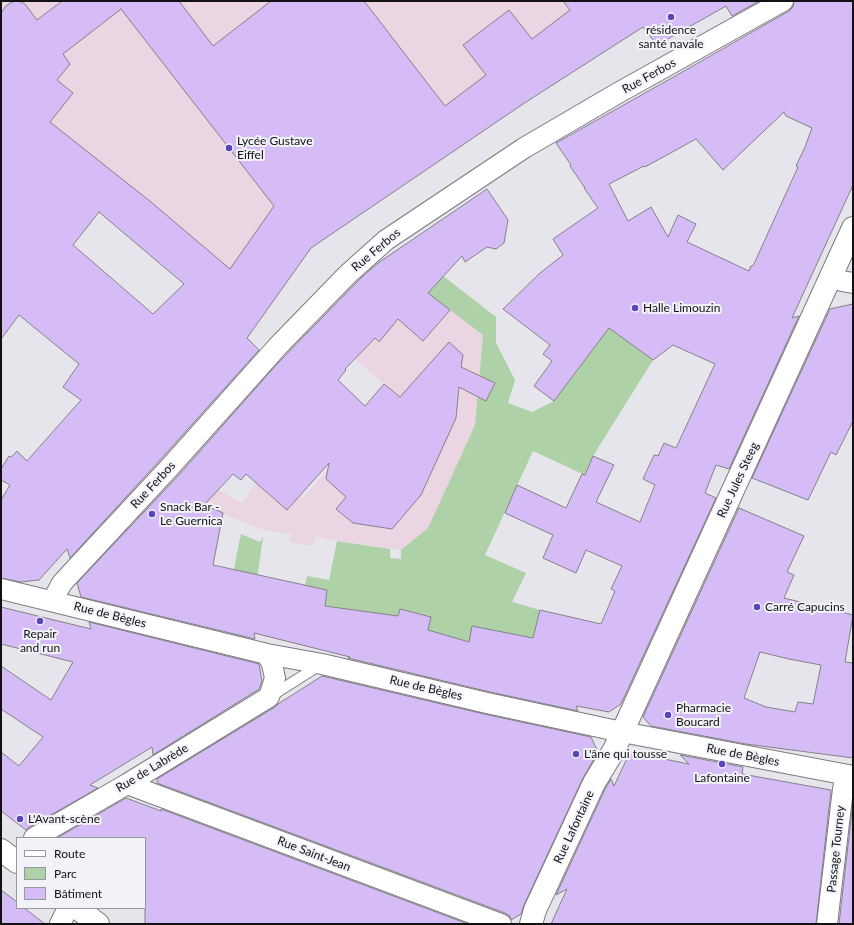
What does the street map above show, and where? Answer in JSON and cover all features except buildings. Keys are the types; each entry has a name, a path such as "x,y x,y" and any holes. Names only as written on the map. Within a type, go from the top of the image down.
{"street":[{"name":"Rue Ferbos","path":"54,602 62,583 169,468 278,346 348,274 386,240 524,148 618,93 783,1"},
{"name":"Rue Jules Steeg","path":"622,732 853,228"},
{"path":"832,275 842,281 853,283"},
{"name":"Rue de Bègles","path":"1,589 267,654 322,664 487,703 622,732 849,776"},
{"path":"267,654 272,664 275,678 269,697"},
{"name":"Rue de Labrède","path":"36,837 127,784 269,697"},
{"name":"Rue Lafontaine","path":"531,924 535,910 594,783 614,750 622,732"},
{"name":"Passage Tourney","path":"827,924 843,789 849,776"},
{"name":"Rue Saint-Jean","path":"127,784 501,924"},
{"path":"60,924 68,909"},
{"path":"78,909 98,924"}],"lane":[{"name":"Rue de Labrède","path":"269,697 322,664"}],"shaded area":[{"name":"Lycée Gustave Eiffel","path":"1,1 623,1 526,102 211,307 79,195 1,294"},
{"path":"450,310 483,335 475,425 428,528 401,550 315,537 313,546 289,542 291,534 264,530 223,514 195,499 218,490 242,503 256,483 288,510 300,495 303,498 394,393 355,359 374,338 379,342 398,319 423,341"}],"green space":[{"path":"403,246 496,317 496,343 515,380 508,403 532,412 554,401 600,340 556,288 653,360 593,456 585,475 533,451 485,555 526,573 512,602 540,610 534,638 469,642 460,639 459,644 427,634 430,616 400,609 397,622 369,612 325,606 327,593 321,591 300,609 307,576 329,580 337,541 390,549 390,558 401,559 401,550 428,528 475,425 483,335 383,259"},
{"path":"241,534 260,542 263,537 258,575 234,570"}],"place":[{"name":"résidence santé navale","path":"671,17"},
{"name":"Lycée Gustave Eiffel","path":"229,148"},
{"name":"Halle Limouzin","path":"635,308"},
{"name":"Snack Bar - Le Guernica","path":"152,514"},
{"name":"Carré Capucins","path":"757,607"},
{"name":"Repair and run","path":"40,621"},
{"name":"Pharmacie Boucard","path":"668,715"},
{"name":"L'âne qui tousse","path":"576,754"},
{"name":"Lafontaine","path":"722,764"},
{"name":"L'Avant-scène","path":"20,819"}]}
